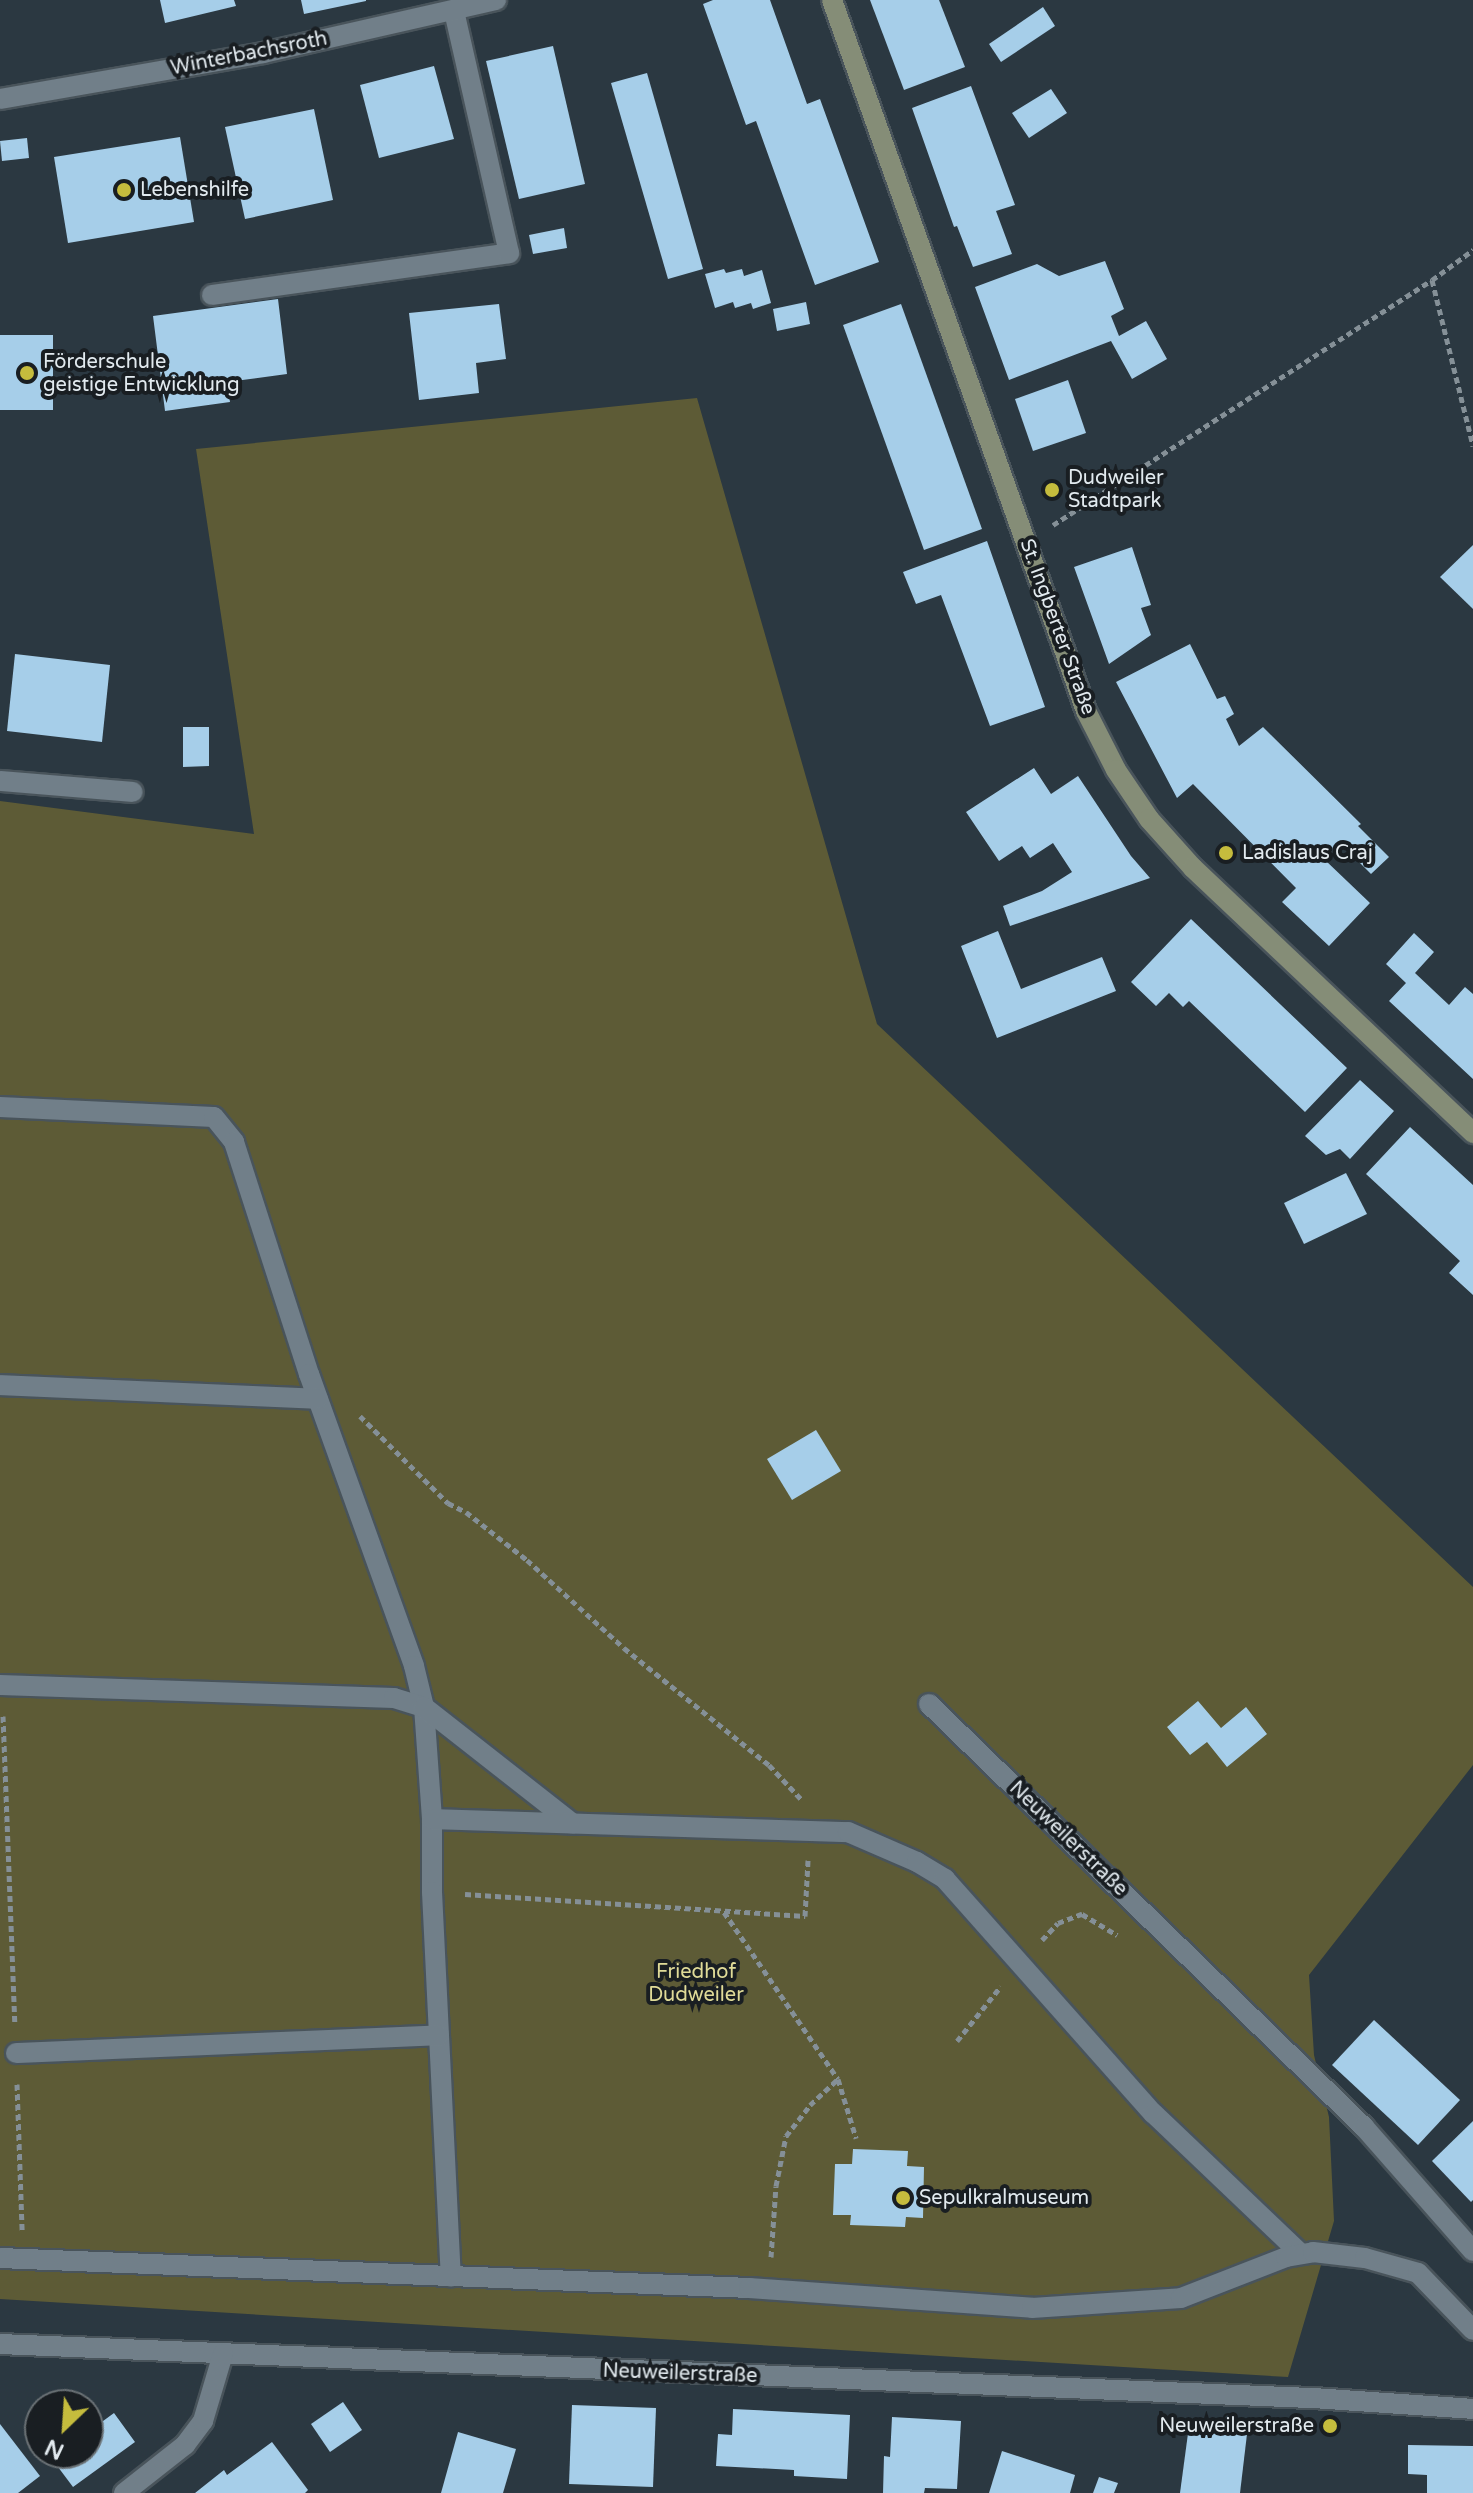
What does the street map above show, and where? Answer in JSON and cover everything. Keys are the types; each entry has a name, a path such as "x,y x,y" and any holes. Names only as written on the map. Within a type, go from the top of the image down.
{"main road":[{"name":"St. Ingberter Straße","path":"832,0 1086,711 1116,770 1149,819 1193,868 1473,1133"}],"street":[{"name":"Winterbachsroth","path":"0,99 263,53 496,0"},
{"path":"212,295 509,253 454,10"},
{"path":"0,781 133,792"},
{"path":"0,1107 214,1117 234,1142 318,1399 414,1666 424,1707 432,1819 432,1892 451,2277"},
{"path":"0,1385 318,1399"},
{"path":"1,1685 394,1698 424,1707 573,1824"},
{"name":"Neuweilerstraße","path":"929,1704 1364,2127 1473,2251"},
{"path":"432,1819 848,1832 945,1879 1154,2114 1300,2253"},
{"path":"16,2053 439,2035"},
{"path":"0,2258 769,2290 1032,2308 1181,2298 1300,2253 1365,2258 1418,2273 1473,2330"},
{"name":"Neuweilerstraße","path":"0,2344 1313,2398 1473,2409"},
{"path":"124,2493 185,2445 203,2421 223,2354"}],"path":[{"path":"1025,544 1432,280 1473,250"},
{"path":"1432,280 1473,446"},
{"path":"357,1414 448,1503 466,1512 527,1560 624,1648 769,1765 832,1832"},
{"path":"1,1685 23,2259"},
{"path":"432,1892 805,1916 809,1831"},
{"path":"723,1911 838,2079 856,2138"},
{"path":"957,2041 983,2010"},
{"path":"769,2290 776,2186 786,2136 810,2105 838,2079"}],"green space":[{"name":"Friedhof Dudweiler","path":"697,398 877,1024 1473,1587 1473,1765 1309,1975 1314,2055 1329,2117 1334,2221 1288,2377 0,2299 0,801 254,834 196,449"}],"building":[{"path":"160,0 234,0 236,6 165,23"},
{"path":"301,0 366,0 366,1 304,14"},
{"path":"713,0 770,0 807,104 820,99 879,262 815,285 756,121 746,125 703,4"},
{"path":"870,0 939,0 965,67 904,90"},
{"path":"1043,7 1055,26 1001,62 989,44"},
{"path":"553,46 585,184 519,199 486,61"},
{"path":"434,66 454,139 379,158 360,85"},
{"path":"647,73 703,269 668,279 611,83"},
{"path":"971,86 1015,205 996,211 1012,254 973,267 957,226 954,227 912,108"},
{"path":"1051,89 1067,113 1029,138 1012,113"},
{"path":"314,109 333,200 245,219 225,127"},
{"name":"Lebenshilfe","path":"180,137 194,222 68,243 54,157"},
{"path":"27,138 29,158 2,161 0,141"},
{"path":"564,228 567,248 533,254 529,235"},
{"path":"1105,261 1124,309 1111,316 1119,336 1146,321 1167,359 1132,379 1111,341 1009,380 975,287 1037,264 1059,276"},
{"path":"724,269 726,273 742,269 744,276 762,270 771,303 753,309 751,303 735,308 733,302 715,308 705,274"},
{"path":"278,299 287,374 227,382 230,402 165,411 153,316"},
{"path":"806,302 810,324 777,331 773,309"},
{"path":"499,304 506,359 476,363 479,393 419,400 409,313"},
{"path":"901,304 982,529 924,550 843,325"},
{"name":"Förderschule geistige Entwicklung","path":"0,335 53,335 53,410 0,410"},
{"path":"1068,380 1086,433 1033,451 1015,399"},
{"path":"987,541 1045,707 990,726 941,595 916,604 903,572"},
{"path":"1473,545 1473,609 1440,577"},
{"path":"1132,547 1151,605 1141,608 1151,635 1109,664 1074,567"},
{"path":"1190,644 1217,699 1225,696 1234,714 1226,719 1239,746 1263,727 1361,824 1358,826 1389,857 1371,874 1341,844 1325,860 1370,903 1329,946 1282,902 1296,888 1193,784 1177,798 1116,682"},
{"path":"15,654 110,665 102,742 7,731"},
{"path":"183,727 209,727 209,766 183,767"},
{"path":"1034,768 1051,794 1078,776 1131,856 1150,878 1010,926 1003,906 1042,891 1072,872 1053,843 1030,858 1022,846 999,861 966,812"},
{"path":"1191,919 1347,1068 1305,1112 1189,1001 1183,1007 1169,993 1156,1006 1131,982"},
{"path":"998,931 1021,989 1102,957 1116,991 997,1038 961,946"},
{"path":"1414,933 1434,952 1415,973 1449,1005 1465,987 1473,994 1473,1079 1389,1001 1406,983 1386,964"},
{"path":"1360,1080 1394,1111 1350,1159 1340,1149 1326,1155 1305,1136"},
{"path":"1410,1127 1473,1185 1473,1295 1449,1273 1460,1261 1366,1174"},
{"path":"1346,1173 1367,1214 1304,1244 1284,1203"},
{"path":"816,1430 841,1471 792,1500 767,1459"},
{"path":"1198,1701 1221,1728 1246,1707 1267,1734 1227,1767 1207,1742 1190,1755 1167,1727"},
{"path":"1374,2020 1460,2100 1418,2145 1332,2065"},
{"path":"1473,2121 1473,2200 1471,2202 1432,2161"},
{"path":"853,2149 908,2151 907,2166 924,2167 923,2218 906,2217 905,2227 850,2225 851,2215 833,2215 835,2164 852,2164"},
{"path":"343,2402 362,2430 330,2452 311,2424"},
{"path":"572,2405 656,2408 653,2487 569,2484"},
{"path":"733,2409 850,2415 847,2479 794,2476 794,2470 716,2466 718,2434 732,2435"},
{"path":"114,2413 135,2442 104,2464 104,2420"},
{"path":"892,2417 961,2421 957,2489 925,2488 924,2493 883,2493 884,2456 890,2457"},
{"path":"0,2424 24,2455 24,2469 35,2469 40,2476 18,2493 0,2493"},
{"path":"1189,2426 1247,2434 1240,2493 1180,2493"},
{"path":"458,2432 516,2449 503,2493 441,2493"},
{"path":"272,2442 308,2490 305,2493 195,2493 224,2470 227,2475"},
{"path":"1408,2445 1473,2446 1473,2493 1427,2493 1427,2475 1408,2474"},
{"path":"1002,2451 1075,2475 1070,2493 989,2493"},
{"path":"60,2469 98,2469 73,2487"},
{"path":"1099,2477 1118,2483 1114,2493 1093,2493"}],"place":[{"name":"Lebenshilfe","path":"124,190"},
{"name":"Förderschule geistige Entwicklung","path":"27,373"},
{"name":"Dudweiler Stadtpark","path":"1052,490"},
{"name":"Ladislaus Craj","path":"1226,853"},
{"name":"Sepulkralmuseum","path":"903,2198"},
{"name":"Neuweilerstraße","path":"1330,2426"}]}
